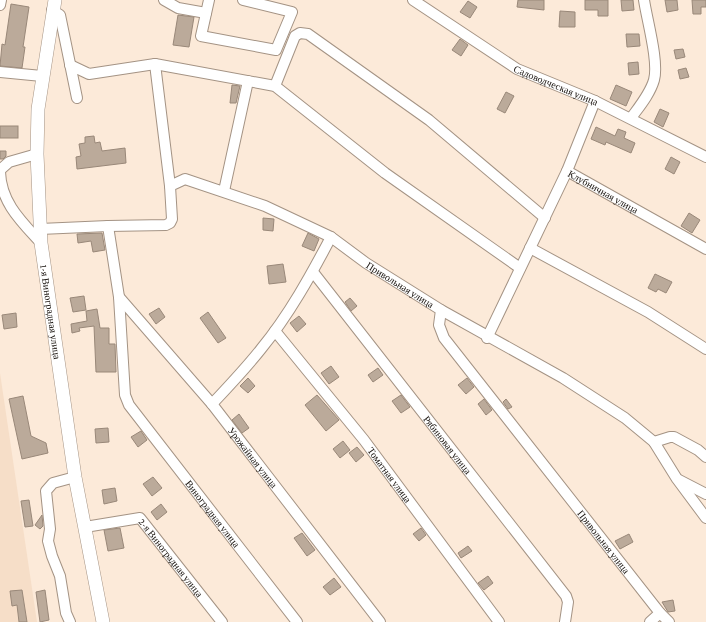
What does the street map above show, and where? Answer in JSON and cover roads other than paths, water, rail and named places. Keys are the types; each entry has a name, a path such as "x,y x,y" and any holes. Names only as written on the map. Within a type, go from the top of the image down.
{"main road":[{"name":"1-я Виноградная улица","path":"53,5 38,109 37,154 41,243 76,477 102,622"}],"street":[{"path":"0,5 1,0"},
{"path":"164,0 178,8 206,13"},
{"path":"209,0 201,36 276,50 292,12 243,0"},
{"name":"Садоводческая улица","path":"413,0 517,69 595,101 706,157"},
{"path":"631,118 648,93 654,77 654,57 644,0"},
{"path":"53,5 60,15 77,98"},
{"path":"275,86 295,36 300,33 308,34 429,120 545,218"},
{"path":"70,65 89,74 155,64 275,86 385,173 520,268"},
{"path":"40,230 108,226 162,226 170,223 172,214 170,186 155,64"},
{"path":"0,72 42,76"},
{"path":"224,191 248,81"},
{"name":"Клубничная улица","path":"595,101 567,171 706,249"},
{"path":"37,154 9,162 0,171 0,180 10,207 41,243"},
{"path":"487,338 567,171"},
{"name":"Привольная улица","path":"170,186 185,179 265,206 331,237 372,267 441,310 439,325 444,338 660,613 669,622"},
{"path":"108,226 119,297"},
{"path":"212,404 262,348 275,331 313,272 331,237"},
{"path":"530,248 648,312 706,349"},
{"name":"Рябиновая улица","path":"313,272 566,596 568,602 565,622"},
{"name":"Урожайная улица","path":"119,297 212,404 380,622"},
{"name":"Виноградная улица","path":"119,297 126,395 129,405 297,622"},
{"path":"441,310 487,338 581,390 625,418 654,442 677,479 706,518"},
{"name":"Томатная улица","path":"275,331 364,440 499,622"},
{"path":"654,442 674,437 698,450 706,457"},
{"path":"70,622 66,613 60,576 48,541 50,529 46,491 53,483 76,477"},
{"path":"677,479 706,494"},
{"name":"2-я Виноградная улица","path":"85,527 136,518 143,520 222,622"},
{"path":"650,622 660,613"}]}
